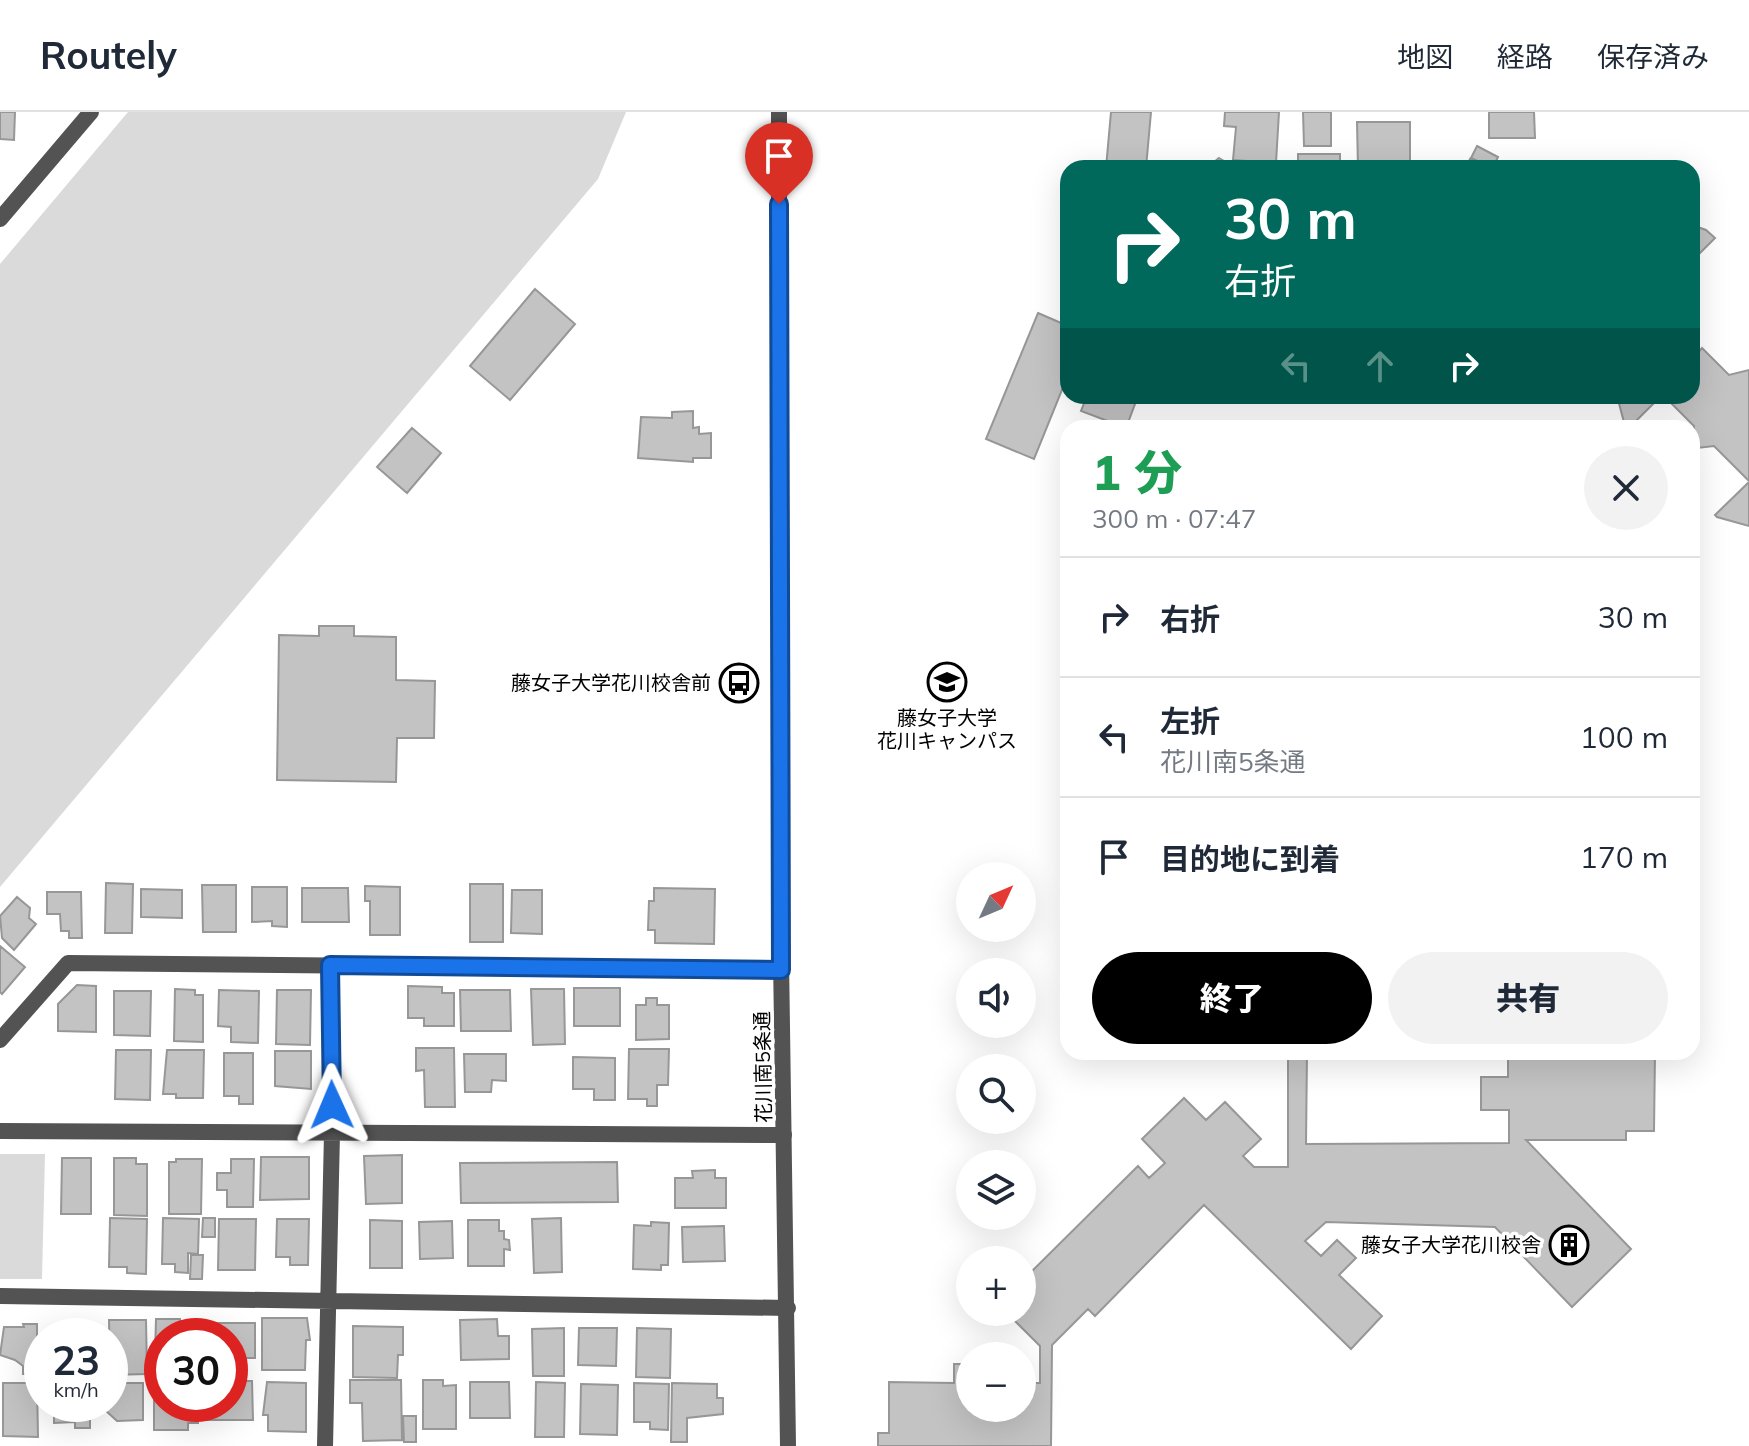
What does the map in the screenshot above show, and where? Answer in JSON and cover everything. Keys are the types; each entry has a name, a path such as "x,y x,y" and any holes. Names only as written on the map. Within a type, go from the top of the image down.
{"street":[{"path":"0,219 91,112"},
{"name":"花川南5条通","path":"779,112 781,970 788,1446"},
{"path":"0,1040 68,963 781,970"},
{"path":"325,1446 332,1133 330,965"},
{"path":"0,1131 784,1135"},
{"path":"0,1296 788,1308"}],"shaded area":[{"path":"128,112 626,112 598,179 0,887 0,264"},
{"path":"0,1154 45,1154 42,1279 0,1279"}],"building":[{"path":"0,112 15,112 14,140 0,139"},
{"path":"1111,112 1151,112 1147,160 1107,160"},
{"path":"1225,112 1279,112 1276,160 1233,160 1236,127 1224,126"},
{"path":"1303,112 1331,112 1331,146 1304,146"},
{"path":"1489,112 1534,112 1535,138 1489,138"},
{"path":"1357,122 1410,122 1410,160 1358,160"},
{"path":"1477,146 1498,157 1497,160 1471,158"},
{"path":"1298,154 1340,154 1340,160 1298,160"},
{"path":"1700,228 1715,238 1700,253"},
{"path":"535,289 575,324 510,400 470,366"},
{"path":"1038,313 1060,323 1060,395 1034,459 986,439"},
{"path":"1702,348 1729,375 1749,370 1749,481 1714,446 1700,448 1700,420 1688,420 1672,404 1700,404"},
{"path":"1084,404 1135,404 1129,420 1105,420 1081,411"},
{"path":"1619,404 1653,404 1637,420 1623,420"},
{"path":"693,411 693,428 699,427 699,434 711,433 711,458 693,458 693,462 638,458 641,417 672,418 672,412"},
{"path":"412,428 441,453 407,493 377,467"},
{"path":"1749,482 1749,526 1717,517 1715,515"},
{"path":"319,626 354,626 354,636 396,637 396,680 435,681 434,738 397,738 396,782 277,780 279,635 319,636"},
{"path":"106,883 133,884 132,933 105,933"},
{"path":"470,884 503,884 503,942 470,942"},
{"path":"202,885 236,885 236,932 203,932"},
{"path":"365,886 400,887 400,935 370,935 370,901 365,901"},
{"path":"252,887 287,887 287,927 272,926 272,921 252,922"},
{"path":"302,888 348,888 349,922 302,922"},
{"path":"654,888 715,889 714,944 655,943 655,930 648,930 649,901 654,901"},
{"path":"141,889 182,890 182,918 141,917"},
{"path":"512,890 542,890 542,934 511,933"},
{"path":"47,892 81,892 82,938 69,938 69,931 61,931 60,914 47,914"},
{"path":"17,897 30,908 29,918 36,924 14,950 2,938 0,916"},
{"path":"0,946 25,967 2,994 0,992"},
{"path":"77,985 96,986 96,1032 58,1031 58,1004"},
{"path":"408,986 442,987 442,993 454,993 454,1026 424,1026 424,1018 408,1018"},
{"path":"574,988 620,988 620,1026 574,1026"},
{"path":"175,989 195,990 195,995 203,995 203,1042 174,1041"},
{"path":"531,989 564,989 565,1044 533,1045"},
{"path":"219,990 259,991 258,1043 231,1042 231,1027 218,1026"},
{"path":"277,990 311,990 310,1045 276,1044"},
{"path":"460,990 510,990 511,1031 461,1031"},
{"path":"114,991 151,991 150,1036 114,1035"},
{"path":"646,998 657,998 657,1005 669,1005 669,1039 636,1040 636,1005 646,1005"},
{"path":"416,1048 454,1048 455,1107 425,1107 424,1070 416,1071"},
{"path":"629,1049 669,1049 668,1085 657,1085 657,1106 647,1106 647,1099 628,1099"},
{"path":"116,1050 151,1050 150,1100 115,1099"},
{"path":"167,1050 204,1050 203,1098 176,1098 176,1094 163,1094"},
{"path":"275,1051 311,1051 311,1089 275,1086"},
{"path":"224,1053 253,1053 253,1104 239,1104 239,1096 224,1096"},
{"path":"464,1054 506,1054 506,1081 492,1080 491,1092 465,1092"},
{"path":"573,1057 615,1058 615,1100 594,1100 594,1089 573,1089"},
{"name":"藤女子大学花川校舎","path":"1288,1060 1307,1060 1306,1144 1509,1143 1509,1110 1481,1110 1481,1077 1508,1077 1508,1060 1655,1060 1654,1131 1626,1131 1626,1140 1526,1140 1631,1249 1572,1307 1495,1227 1326,1222 1305,1241 1321,1256 1337,1240 1356,1258 1339,1275 1382,1316 1351,1349 1204,1205 1095,1316 1088,1309 1052,1345 1051,1446 878,1446 878,1433 889,1433 889,1382 954,1383 954,1364 956,1422 1036,1422 1040,1346 1020,1326 1036,1326 1036,1267 1138,1166 1149,1178 1165,1163 1142,1139 1184,1098 1206,1120 1225,1102 1261,1139 1243,1156 1254,1167 1288,1167"},
{"path":"402,1155 402,1203 366,1204 364,1156"},
{"path":"261,1157 309,1157 309,1199 260,1200"},
{"path":"62,1158 91,1158 91,1214 61,1214"},
{"path":"114,1158 136,1158 136,1164 147,1164 147,1216 114,1215"},
{"path":"176,1159 202,1159 201,1214 169,1214 169,1162 176,1162"},
{"path":"231,1159 254,1159 253,1207 227,1207 227,1190 217,1190 217,1173 231,1173"},
{"path":"617,1162 618,1202 461,1203 460,1163"},
{"path":"715,1170 715,1178 726,1178 726,1208 675,1208 675,1178 693,1178 692,1171"},
{"path":"110,1218 147,1219 146,1274 127,1273 127,1267 109,1267"},
{"path":"163,1218 199,1219 198,1254 188,1253 188,1273 175,1272 175,1264 162,1264"},
{"path":"203,1218 215,1218 215,1237 202,1237"},
{"path":"561,1218 562,1272 534,1273 532,1219"},
{"path":"219,1219 256,1219 255,1270 218,1270"},
{"path":"277,1219 309,1219 308,1265 290,1265 290,1257 276,1257"},
{"path":"370,1220 402,1221 402,1268 370,1268"},
{"path":"468,1220 499,1220 499,1231 504,1231 504,1239 509,1240 510,1250 504,1249 504,1266 468,1266"},
{"path":"452,1221 453,1258 420,1259 419,1222"},
{"path":"651,1222 669,1223 668,1265 661,1265 661,1270 633,1269 634,1225 651,1226"},
{"path":"724,1226 725,1261 683,1262 682,1227"},
{"path":"191,1255 203,1255 202,1279 190,1279"},
{"path":"262,1318 307,1318 310,1340 306,1340 305,1370 262,1370"},
{"path":"497,1319 498,1336 509,1336 509,1359 461,1360 460,1320"},
{"path":"128,1320 144,1320 144,1374 128,1375"},
{"path":"248,1323 255,1323 255,1358 248,1358"},
{"path":"353,1326 403,1327 403,1355 398,1355 397,1378 353,1377"},
{"path":"4,1327 24,1327 24,1374 23,1366 0,1355"},
{"path":"564,1328 564,1376 533,1376 532,1329"},
{"path":"579,1328 617,1328 616,1366 578,1365"},
{"path":"637,1328 671,1329 670,1378 636,1377"},
{"path":"350,1380 401,1380 402,1440 363,1441 362,1403 350,1403"},
{"path":"423,1380 443,1380 443,1386 456,1385 456,1429 423,1429"},
{"path":"248,1381 252,1381 253,1420 248,1420"},
{"path":"267,1382 306,1383 306,1432 268,1431 268,1415 263,1415"},
{"path":"470,1382 509,1382 510,1418 470,1418"},
{"path":"536,1382 565,1383 564,1437 535,1437"},
{"path":"3,1383 24,1383 24,1422 38,1422 38,1437 3,1436"},
{"path":"128,1383 143,1383 143,1420 128,1421"},
{"path":"634,1383 669,1384 668,1430 650,1429 650,1422 634,1422"},
{"path":"672,1383 717,1384 717,1398 723,1398 723,1414 687,1418 687,1442 671,1442"},
{"path":"581,1384 618,1385 617,1435 580,1434"},
{"path":"403,1416 416,1416 416,1442 404,1442"},
{"path":"75,1422 90,1422 90,1428 75,1428"},
{"path":"154,1422 198,1422 188,1423 188,1430 154,1430"}],"place":[{"name":"藤女子大学 花川キャンパス","path":"947,682"},
{"name":"藤女子大学花川校舎前","path":"739,683"},
{"name":"藤女子大学花川校舎","path":"1569,1245"}],"route":[{"path":"332,1105 330,965 781,970 779,204"}]}
